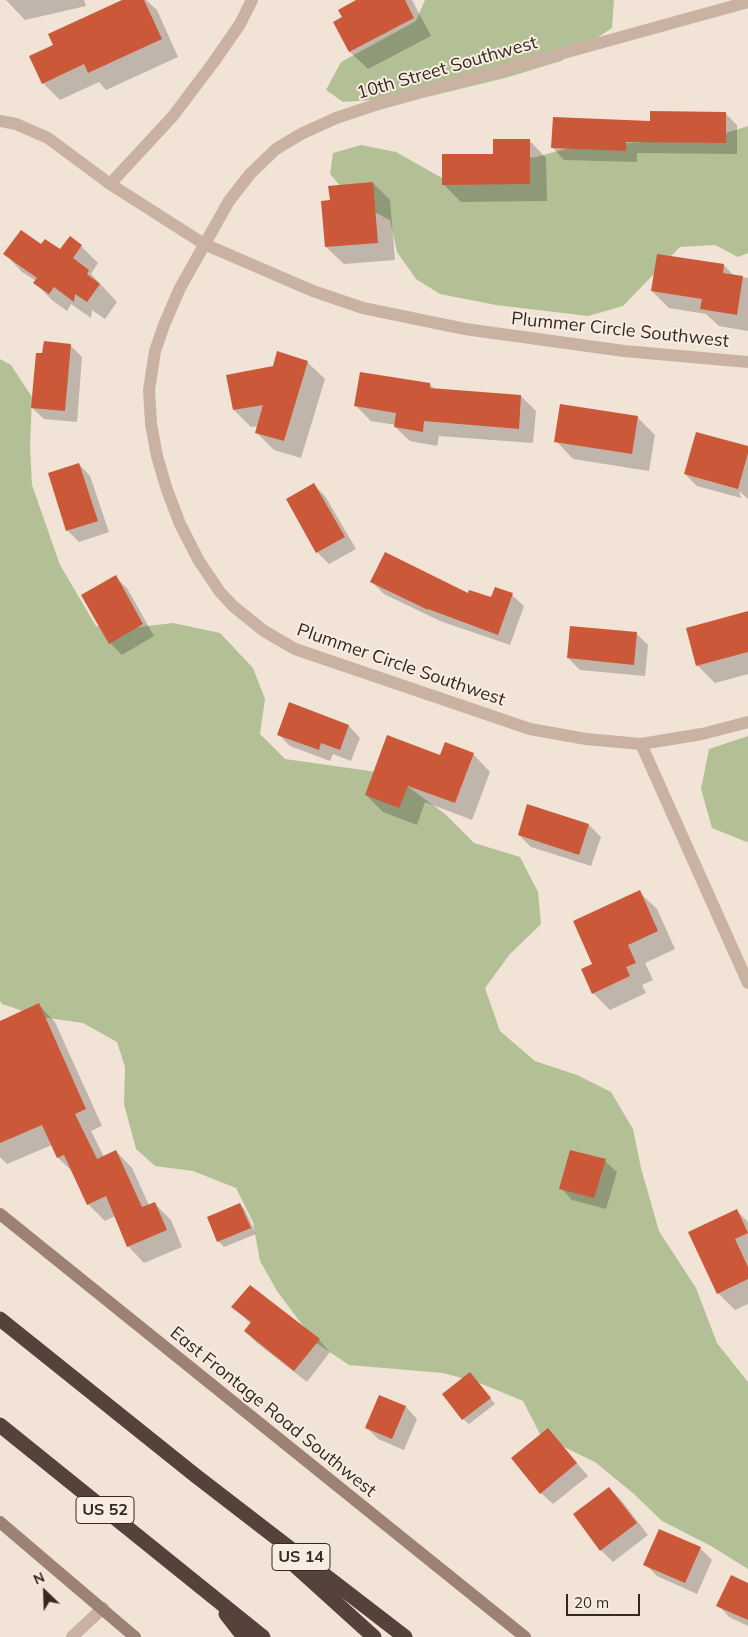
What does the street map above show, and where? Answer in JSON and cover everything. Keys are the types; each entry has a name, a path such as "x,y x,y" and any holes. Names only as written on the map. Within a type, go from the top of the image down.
{"highway":[{"path":"0,1318 196,1476 374,1637"},
{"name":"US 52","path":"0,1425 264,1637"},
{"name":"US 14","path":"196,1476 405,1637"},
{"path":"210,1594 244,1637"}],"street":[{"path":"110,184 173,116 208,71 240,24 252,0"},
{"name":"10th Street Southwest","path":"204,244 229,201 250,174 276,149 301,134 336,118 375,105 748,2"},
{"name":"Plummer Circle Southwest","path":"0,122 16,124 48,138 110,184 204,244 313,291 363,308 474,331 624,352 748,362"},
{"name":"Plummer Circle Southwest","path":"204,244 180,288 155,350 149,390 152,432 167,490 180,524 199,561 220,592 233,606 264,630 295,649 530,728 586,738 641,744 702,734 748,722"},
{"path":"641,744 748,983"},
{"name":"East Frontage Road Southwest","path":"0,1214 525,1637"},
{"path":"0,1522 135,1637"},
{"path":"72,1637 103,1608"}],"green space":[{"path":"425,0 614,0 612,28 561,61 505,78 431,96 343,102 326,90 341,62 416,21"},
{"path":"748,126 748,253 738,257 715,245 680,247 623,306 588,316 496,305 440,294 416,279 397,252 390,220 354,202 330,174 333,153 361,145 396,152 442,178 505,160 536,157 573,147 726,133"},
{"path":"0,359 11,365 32,397 30,446 32,485 60,565 96,626 131,628 173,623 220,633 253,668 265,699 260,734 285,759 391,774 445,814 474,843 520,857 538,892 541,924 510,954 485,988 500,1031 535,1061 577,1075 611,1092 633,1129 641,1168 659,1231 696,1288 717,1343 748,1382 748,1569 711,1546 662,1521 634,1494 595,1462 541,1436 523,1401 477,1382 443,1373 349,1365 315,1342 277,1291 260,1261 253,1222 236,1188 193,1171 155,1166 136,1149 124,1104 125,1067 117,1042 83,1023 41,1017 2,1004 0,1001"},
{"path":"748,736 748,842 712,828 701,789 709,749"}],"building":[{"path":"122,0 144,0 162,39 88,73 84,64 42,84 29,56 53,45 48,34"},
{"path":"356,0 405,0 414,18 349,52 333,22 342,17 338,10"},
{"path":"650,111 726,112 726,143 626,142 626,151 551,148 553,117 650,121"},
{"path":"493,139 530,139 530,184 442,185 442,154 493,154"},
{"path":"373,182 378,243 325,247 321,201 330,200 328,186"},
{"path":"21,230 41,244 45,239 60,249 70,236 82,245 73,258 89,270 87,274 100,284 87,302 75,294 74,302 54,287 49,294 33,283 37,278 3,254"},
{"path":"657,254 724,264 723,273 743,276 737,315 700,309 702,299 651,291"},
{"path":"44,341 71,344 65,411 31,408 36,353 42,353"},
{"path":"277,351 308,361 284,441 255,433 263,405 233,410 226,375 273,366"},
{"path":"360,372 430,383 430,388 521,395 519,429 424,421 423,432 394,427 396,413 354,406"},
{"path":"560,404 638,416 632,454 554,442"},
{"path":"696,432 748,446 748,453 738,489 684,474"},
{"path":"79,463 98,521 66,531 48,473"},
{"path":"314,483 345,537 316,553 286,499"},
{"path":"385,552 468,593 469,590 491,597 495,587 513,593 498,635 428,610 370,582"},
{"path":"116,575 143,624 109,644 81,595"},
{"path":"748,611 748,652 696,666 686,628"},
{"path":"570,626 637,632 634,665 567,658"},
{"path":"289,702 349,725 340,750 321,743 319,750 277,735"},
{"path":"387,735 440,755 445,742 474,753 455,803 408,786 399,808 365,795"},
{"path":"527,804 589,824 579,855 518,835"},
{"path":"640,890 658,931 628,945 636,963 626,967 630,976 592,994 581,969 592,964 573,921"},
{"path":"39,1003 86,1109 75,1114 97,1159 116,1150 142,1207 155,1202 167,1230 127,1247 106,1196 87,1205 64,1155 57,1158 42,1125 0,1143 0,1021"},
{"path":"570,1150 606,1159 594,1198 559,1189"},
{"path":"240,1203 251,1228 217,1242 207,1217"},
{"path":"737,1209 748,1233 735,1239 748,1267 748,1279 717,1294 688,1232"},
{"path":"250,1285 320,1339 294,1371 244,1331 251,1322 231,1307"},
{"path":"470,1372 491,1398 462,1420 442,1394"},
{"path":"379,1395 406,1406 392,1439 365,1428"},
{"path":"548,1428 577,1463 540,1494 511,1458"},
{"path":"609,1487 637,1523 600,1551 573,1514"},
{"path":"659,1529 701,1547 685,1583 643,1565"},
{"path":"731,1575 748,1583 748,1620 716,1606"}]}
